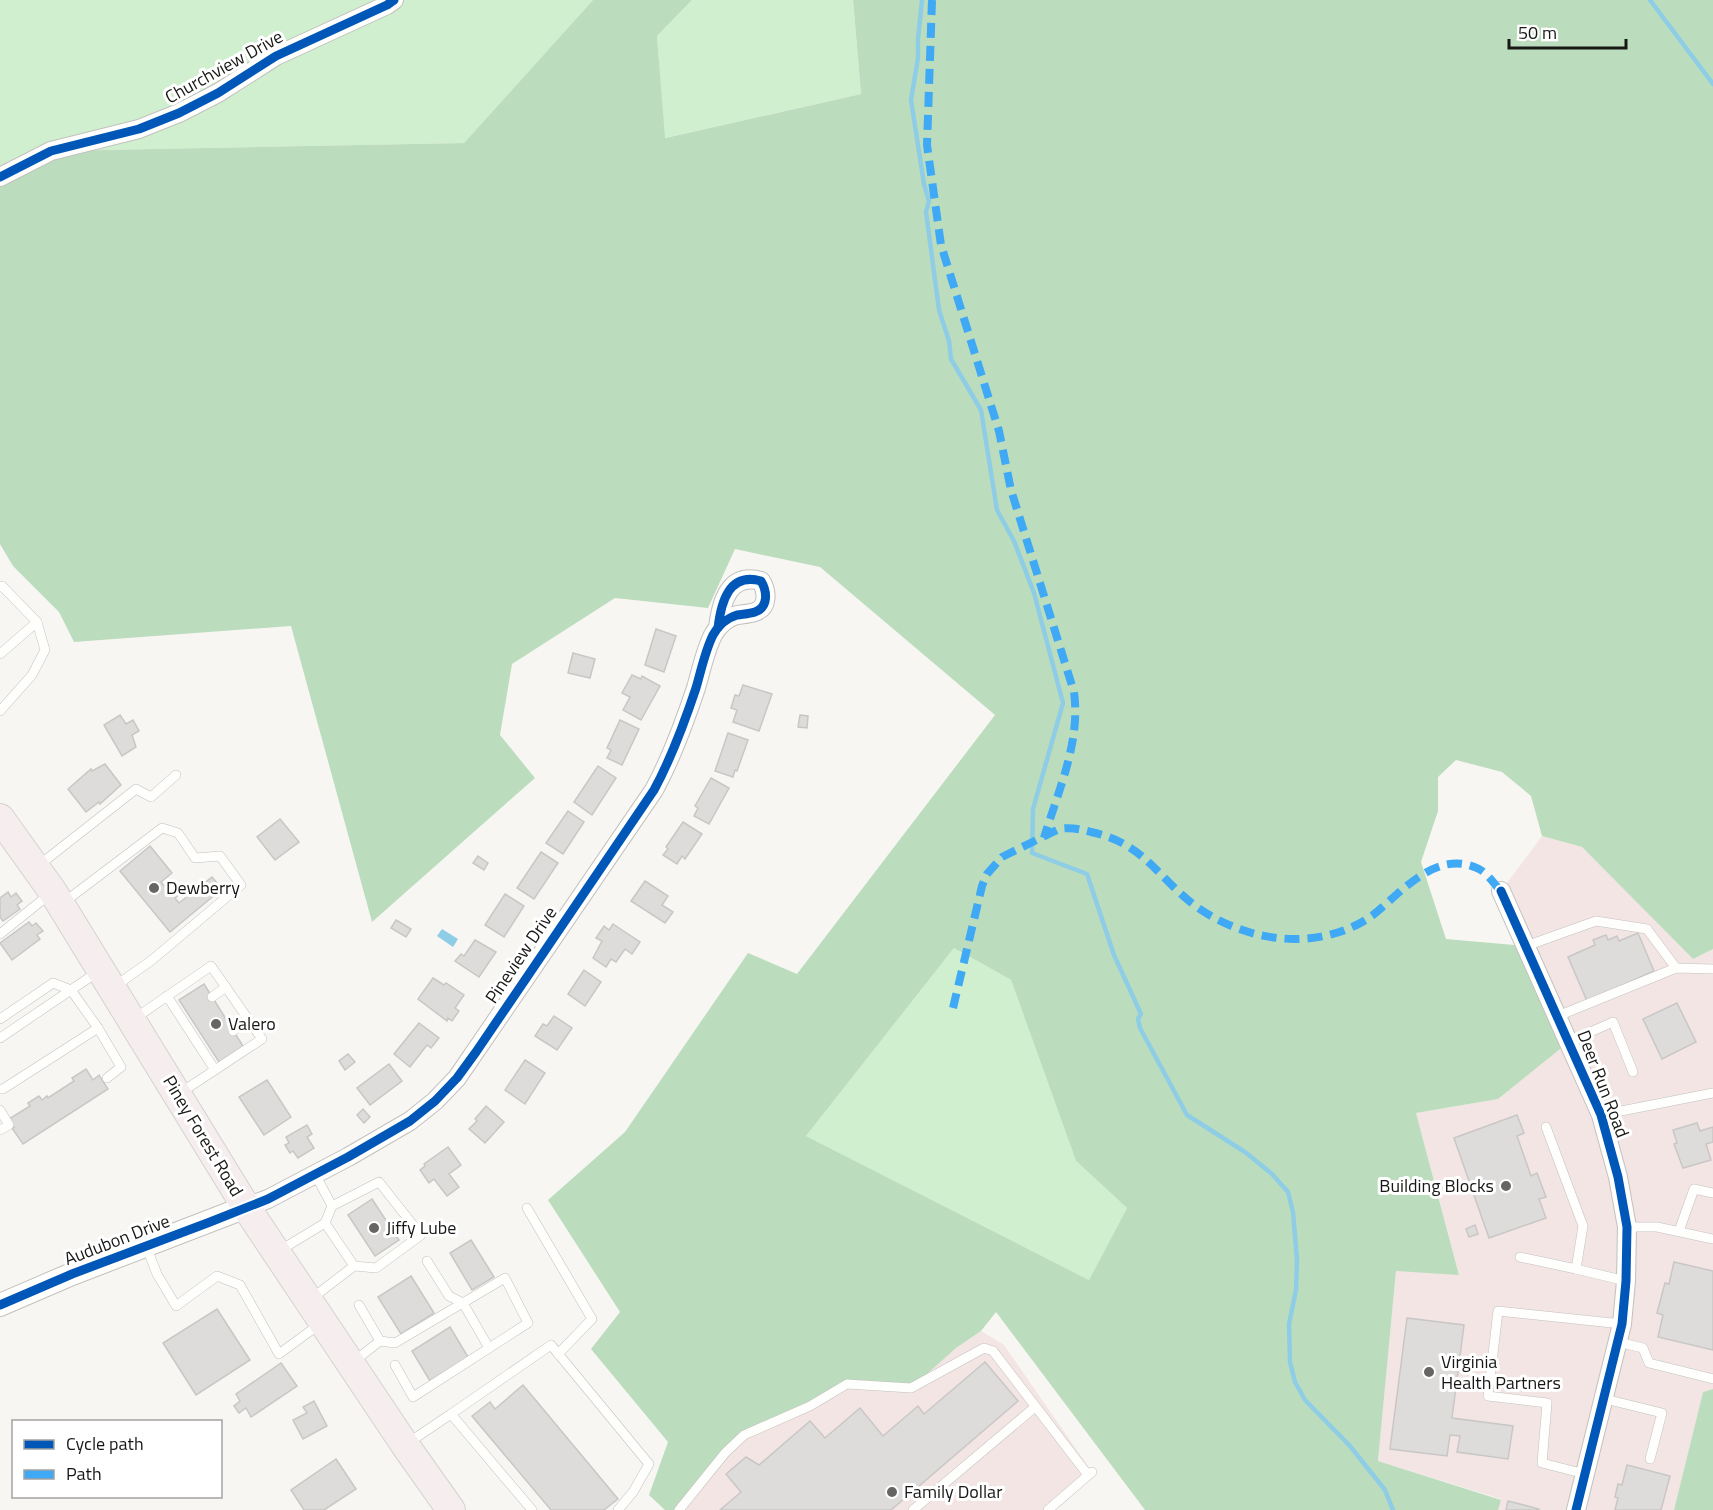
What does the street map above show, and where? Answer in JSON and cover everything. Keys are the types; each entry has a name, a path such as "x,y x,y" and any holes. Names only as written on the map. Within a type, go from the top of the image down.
{"main road":[{"name":"Piney Forest Road","path":"0,818 57,898 246,1207 451,1510"}],"street":[{"name":"Churchview Drive","path":"0,177 51,151 139,129 178,113 218,93 276,56 394,0"},
{"name":"Pineview Drive","path":"246,1207 315,1174 410,1121 435,1101 469,1061 654,790 670,761 712,636 718,628"},
{"name":"Deer Run Road","path":"1502,891 1601,1115 1618,1178 1627,1227 1622,1324 1576,1510"},
{"name":"Audubon Drive","path":"0,1305 72,1274 246,1207"}],"lane":[{"path":"0,587 2,586 37,622 45,650 32,675 0,711"},
{"path":"0,654 37,622"},
{"path":"36,868 136,789 151,796 176,775"},
{"path":"0,934 162,828 178,833 195,858 220,856 241,885 152,960 107,979 72,990 0,1038"},
{"path":"1526,946 1596,921 1647,929 1677,968"},
{"path":"132,1020 211,966 262,1039 178,1095"},
{"path":"1558,1016 1677,968 1713,969"},
{"path":"0,1019 52,983 72,990 121,1067 107,1078"},
{"path":"212,998 226,987"},
{"path":"167,996 185,1017 207,1050 215,1070"},
{"path":"233,1031 249,1020"},
{"path":"1570,1041 1613,1022 1633,1072"},
{"path":"0,1089 98,1028"},
{"path":"1601,1115 1713,1093"},
{"path":"0,1110 9,1125 0,1130"},
{"path":"1546,1127 1583,1226 1576,1269"},
{"path":"315,1174 332,1206"},
{"path":"277,1252 325,1223 332,1206 379,1182 421,1235 376,1268 354,1266"},
{"path":"1678,1232 1694,1189 1713,1193"},
{"path":"527,1208 592,1319 558,1354"},
{"path":"325,1223 354,1266"},
{"path":"1627,1227 1657,1227 1713,1239"},
{"path":"146,1246 157,1274 176,1306 217,1276 240,1285 279,1354 354,1266"},
{"path":"1520,1257 1626,1281"},
{"path":"427,1261 449,1296 463,1303 489,1348"},
{"path":"352,1364 380,1341 395,1343 505,1278 528,1323 413,1397 395,1365"},
{"path":"359,1305 380,1341"},
{"path":"1585,1474 1542,1463 1547,1403 1488,1396 1498,1311 1622,1324"},
{"path":"1618,1342 1642,1348 1649,1364 1713,1379"},
{"path":"405,1445 551,1345 649,1464 633,1492 618,1510"},
{"path":"679,1510 725,1453 744,1435 810,1406 848,1384 910,1388 984,1348 993,1351 1090,1474 1048,1510"},
{"path":"1605,1399 1662,1413 1650,1459"},
{"path":"913,1510 1035,1407"},
{"path":"451,1414 532,1510"}],"shaded area":[{"path":"1542,836 1582,847 1693,959 1713,949 1713,1389 1703,1392 1674,1510 1498,1510 1501,1499 1378,1461 1396,1271 1459,1274 1416,1113 1498,1099 1569,1041 1501,891"},
{"path":"981,1331 1004,1345 1092,1472 1048,1510 679,1510 744,1435 847,1384 956,1348"}],"green space":[{"path":"0,0 593,0 464,143 51,151 0,177"},
{"path":"593,0 692,0 657,36 665,138 861,94 853,0 1713,0 1713,949 1693,959 1582,847 1542,836 1531,796 1502,772 1456,760 1438,777 1438,811 1421,862 1446,939 1526,946 1570,1041 1498,1099 1416,1113 1459,1275 1396,1271 1378,1461 1501,1500 1498,1510 1145,1510 996,1312 981,1331 956,1348 911,1388 847,1384 744,1435 679,1510 665,1510 649,1495 668,1442 591,1349 620,1312 548,1200 625,1132 748,953 797,974 995,715 820,567 735,549 708,608 615,598 512,664 500,735 535,778 372,922 291,626 74,642 59,612 13,566 0,544 0,177 51,151 464,143","holes":["954,948 1011,980 1076,1161 1127,1208 1089,1280 806,1136"]},
{"path":"692,0 853,0 861,94 664,138 657,36"},
{"path":"954,948 1011,980 1076,1161 1127,1208 1089,1280 806,1136"},
{"path":"1713,1389 1713,1510 1674,1510 1703,1392"}],"water":[{"path":"442,929 458,939 453,947 437,936"}],"building":[{"path":"656,629 676,636 664,672 645,665"},
{"path":"573,653 595,659 590,678 568,673"},
{"path":"632,675 641,679 642,676 660,686 641,720 623,710 630,697 622,693"},
{"path":"743,685 772,694 759,731 733,722 737,710 731,708 735,695 739,696"},
{"path":"120,715 126,724 133,720 139,731 132,735 136,747 122,756 104,725"},
{"path":"800,715 808,716 807,728 798,727"},
{"path":"620,720 639,729 622,765 607,758 611,750 607,748"},
{"path":"728,733 748,740 733,777 715,771"},
{"path":"105,764 121,785 100,804 99,802 86,812 68,789 91,769 92,771"},
{"path":"598,766 616,778 592,815 574,802"},
{"path":"711,778 729,788 709,824 694,816 698,808 695,806"},
{"path":"568,811 584,822 563,854 546,843"},
{"path":"280,819 299,842 275,860 257,837"},
{"path":"683,822 702,834 685,859 682,856 677,864 663,855"},
{"name":"Dewberry","path":"150,846 172,873 161,882 166,888 171,883 180,894 175,898 179,903 212,877 222,889 170,932 120,871"},
{"path":"541,852 558,863 534,899 517,888"},
{"path":"478,856 488,863 484,870 473,863"},
{"path":"645,881 668,896 662,905 673,912 665,923 631,901"},
{"path":"8,892 11,897 16,893 22,901 17,905 20,909 3,921 0,917 0,898"},
{"path":"505,894 524,906 504,937 485,925"},
{"path":"396,920 411,929 406,937 391,928"},
{"path":"29,922 32,926 36,923 43,931 37,935 40,939 12,960 0,943"},
{"path":"613,924 640,942 632,954 625,949 616,962 611,959 606,967 593,958 602,941 596,938 604,926 609,930"},
{"path":"1638,933 1654,971 1587,1001 1568,957 1595,945 1593,940 1606,935 1608,940 1617,936 1619,941"},
{"path":"475,940 496,952 479,977 455,961 461,954 464,956"},
{"path":"584,970 601,982 585,1006 568,994"},
{"path":"433,978 444,985 446,983 464,995 455,1008 459,1011 452,1021 448,1018 447,1021 418,999"},
{"path":"204,984 243,1046 219,1062 179,1000"},
{"path":"1677,1003 1696,1042 1662,1059 1643,1019"},
{"path":"554,1016 572,1028 557,1050 535,1036 543,1024 547,1026"},
{"path":"419,1023 439,1038 431,1048 427,1045 410,1067 394,1054"},
{"path":"348,1054 355,1062 345,1070 339,1061"},
{"path":"525,1060 545,1073 525,1104 505,1090"},
{"path":"389,1064 402,1081 370,1105 357,1088"},
{"path":"86,1069 93,1080 99,1075 108,1089 23,1144 9,1119 30,1106 28,1103 39,1096 42,1100 47,1096 48,1098 74,1081 72,1078"},
{"path":"267,1080 291,1117 264,1135 239,1097"},
{"path":"486,1106 504,1122 485,1143 469,1129"},
{"path":"363,1109 370,1117 364,1123 357,1115"},
{"name":"Building Blocks","path":"1517,1115 1524,1133 1517,1136 1531,1176 1537,1173 1546,1197 1539,1199 1546,1218 1489,1238 1454,1138"},
{"path":"1697,1123 1700,1131 1713,1127 1713,1142 1706,1144 1711,1160 1683,1168 1674,1144 1677,1143 1673,1130"},
{"path":"307,1125 312,1134 307,1137 314,1148 298,1158 293,1151 290,1153 285,1145 289,1143 286,1137"},
{"path":"448,1147 461,1165 449,1174 459,1187 447,1196 434,1179 429,1183 420,1170 425,1166 424,1164"},
{"name":"Jiffy Lube","path":"372,1199 399,1240 375,1256 348,1215"},
{"path":"1475,1225 1478,1234 1469,1237 1466,1229"},
{"path":"471,1240 494,1277 472,1290 450,1253"},
{"path":"1674,1262 1713,1271 1713,1350 1658,1337 1663,1315 1657,1313 1665,1283 1669,1284"},
{"path":"411,1276 434,1313 401,1334 378,1297"},
{"path":"217,1309 250,1360 196,1395 163,1343"},
{"name":"Virginia Health Partners","path":"1407,1318 1464,1325 1452,1418 1513,1426 1508,1459 1457,1452 1460,1436 1450,1435 1447,1456 1390,1449"},
{"path":"450,1327 468,1357 430,1381 412,1351"},
{"path":"985,1362 1018,1401 891,1510 720,1510 741,1492 726,1474 746,1457 759,1465 810,1421 825,1438 860,1408 883,1436 918,1406 924,1414"},
{"path":"281,1363 297,1386 251,1417 246,1408 239,1413 234,1406 240,1401 236,1394"},
{"path":"523,1385 618,1499 604,1510 551,1510 472,1416 490,1402 495,1409"},
{"path":"314,1401 327,1426 303,1439 293,1420 307,1413 303,1407"},
{"path":"336,1459 356,1489 324,1510 304,1510 291,1490"},
{"path":"1627,1465 1670,1476 1661,1510 1615,1510 1618,1484 1622,1485"},
{"path":"1508,1501 1539,1509 1539,1510 1506,1510"}],"waterway":[{"path":"922,0 918,58 911,100 924,184 929,201 926,212 939,310 949,341 951,359 981,410 997,510 1014,541 1034,593 1063,703 1033,809 1032,853 1087,874 1114,955 1141,1014 1138,1019 1140,1028 1187,1115 1245,1152 1272,1174 1288,1192 1293,1212 1297,1260 1296,1290 1289,1324 1290,1362 1295,1382 1305,1400 1350,1446 1385,1490 1393,1510"},
{"path":"1650,0 1713,84"}],"marked path":[{"path":"932,0 927,145 941,245 999,431 1011,490 1074,692 1075,711 1071,748 1044,838"},
{"path":"953,1008 982,886 987,874 1002,857 1059,829 1071,828 1110,837 1138,853 1183,896 1208,914 1231,926 1269,937 1305,939 1346,930 1373,915 1421,876 1435,868 1449,864 1464,864 1479,869 1501,891"}],"cycle path":[{"path":"0,177 51,151 139,129 179,113 218,93 276,56 394,0"},
{"path":"0,1305 72,1274 268,1199 410,1121 435,1101 457,1078 476,1052 654,790 682,727 713,635 730,618 760,610 766,598 761,581 750,579 734,585 724,599 718,628"},
{"path":"1501,891 1601,1115 1618,1177 1627,1227 1622,1324 1576,1510"}],"place":[{"name":"Dewberry","path":"154,888"},
{"name":"Valero","path":"216,1024"},
{"name":"Building Blocks","path":"1506,1186"},
{"name":"Jiffy Lube","path":"374,1228"},
{"name":"Virginia Health Partners","path":"1429,1372"},
{"name":"Family Dollar","path":"892,1492"}]}
